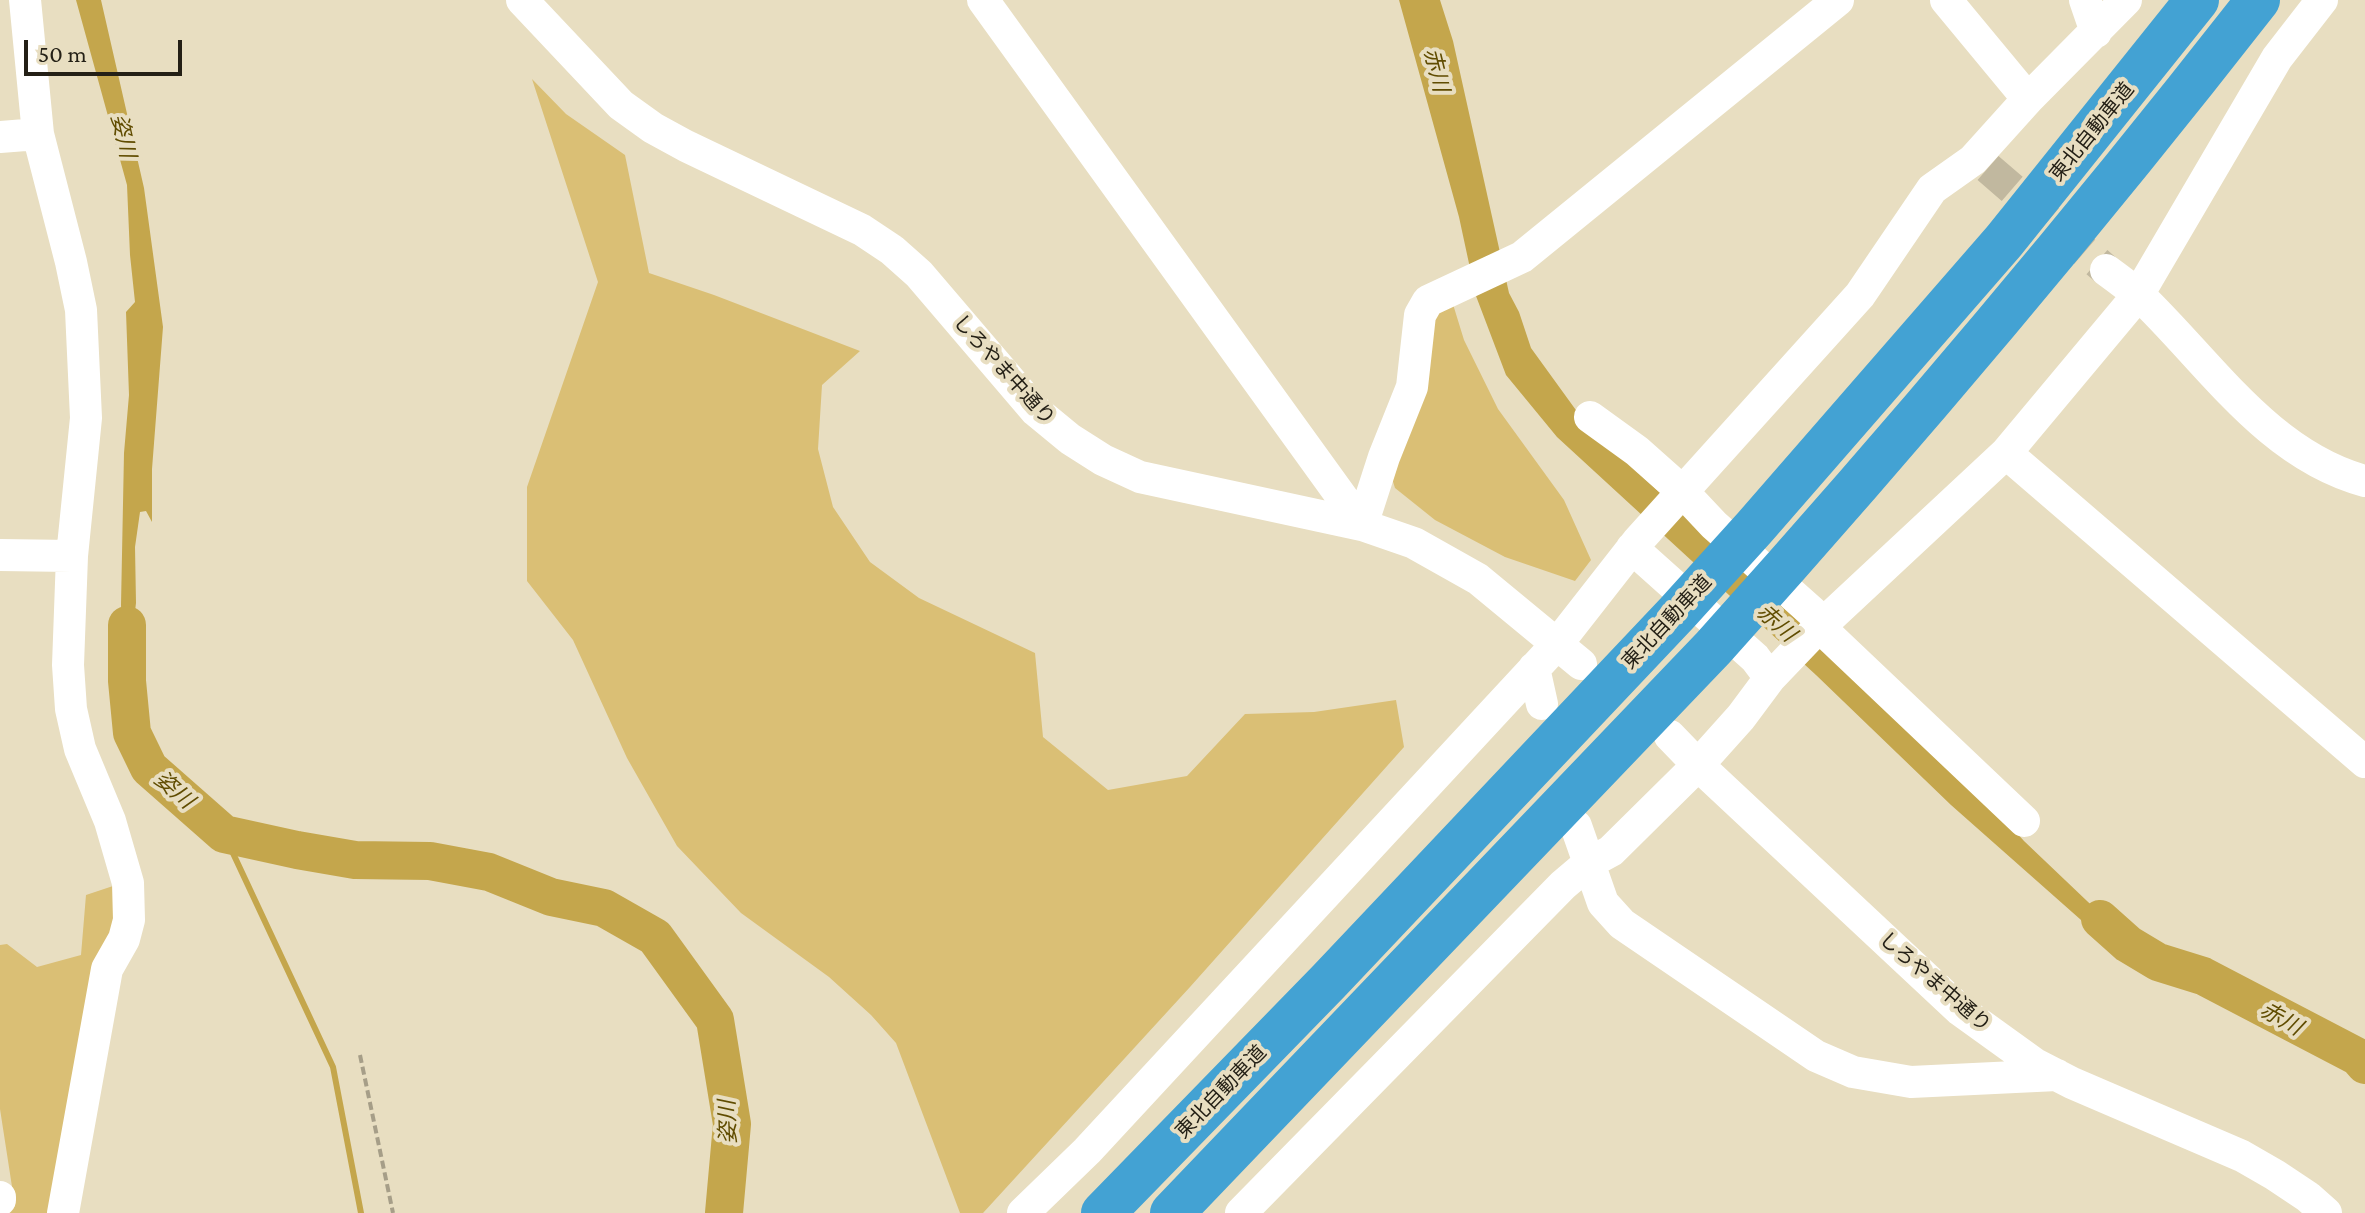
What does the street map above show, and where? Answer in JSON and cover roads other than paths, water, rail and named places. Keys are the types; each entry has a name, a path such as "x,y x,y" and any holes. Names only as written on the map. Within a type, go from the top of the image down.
{"highway":[{"name":"東北自動車道","path":"1103,1213 1329,981 1754,528 2004,241 2197,0"},
{"path":"1172,1213 1713,648 1791,561 2046,264 2168,116 2258,0"}],"street":[{"path":"25,0 38,134 81,310 86,418 72,556 68,665 71,709 80,749 110,821 128,883 129,920 124,939 107,969 63,1213"},
{"name":"しろやま中通り","path":"522,0 621,105 653,128 862,230 892,250 919,274 1036,411 1070,439 1103,460 1140,477 1362,525 1414,543 1478,579 1569,654"},
{"path":"983,0 1362,525"},
{"path":"1362,525 1384,457 1412,387 1420,315 1428,301 1522,257 1838,0"},
{"path":"1946,0 2028,99"},
{"path":"2085,0 2096,32"},
{"path":"1023,1213 1087,1151 1534,668 1569,654 1634,545 1860,295 1932,189 1981,164 2028,99 2126,0"},
{"path":"1241,1213 1563,885 1589,863 1611,851 1698,765 1741,717 1770,678 1818,629 2006,453 2138,295 2277,58 2322,0"},
{"path":"0,137 38,134"},
{"path":"2106,270 2138,295 2248,410 2304,455 2365,481"},
{"path":"1590,417 1637,451 1812,612 1818,629 2024,821"},
{"path":"2006,453 2365,762"},
{"path":"1634,545 1755,658 1770,678"},
{"path":"0,555 72,556"},
{"path":"1534,668 1542,704"},
{"name":"しろやま中通り","path":"1670,736 1960,1010 2035,1064 2242,1156 2308,1197 2326,1213"},
{"path":"1576,826 1603,903 1622,924 1816,1056 1853,1072 1911,1082 2057,1075"}],"water":[{"path":"76,0 101,0 144,188 163,327 152,469 152,522 146,511 140,512 135,547 136,603 125,694 121,605 124,453 129,395 126,312 135,302 127,185"},
{"path":"1399,0 1440,0 1453,41 1509,293 1531,348 1586,424 1970,781 2024,841 2149,960 2098,935 1951,805 1816,675 1557,437 1506,375 1476,296 1459,217"}],"waterway":[{"name":"姿川","path":"127,625 127,681 132,733 149,768 224,834 355,860 430,861 489,872 551,897 604,908 655,937 715,1020 732,1124 724,1213"},
{"path":"224,834 333,1067 361,1213"},
{"name":"赤川","path":"2100,919 2128,944 2158,962 2203,976 2358,1057 2365,1065"}],"tunnel":[{"path":"1988,168 2106,270"}]}
